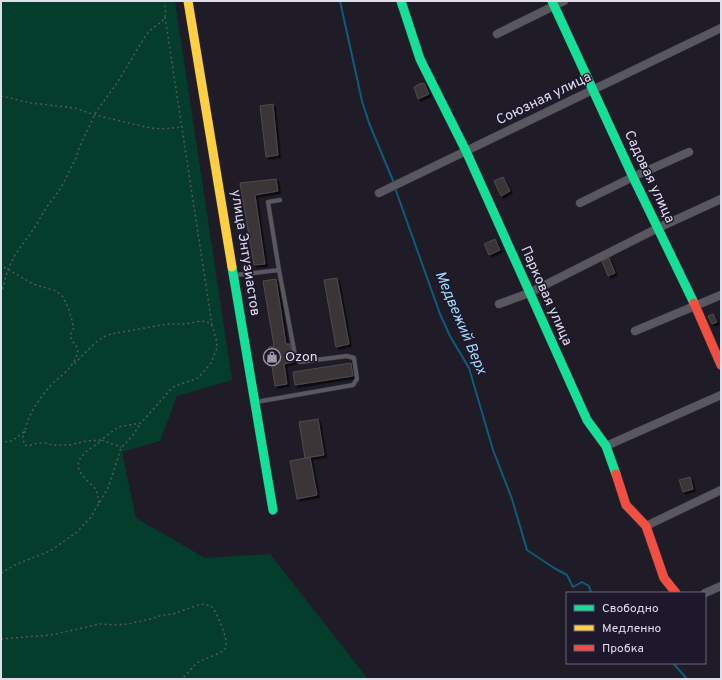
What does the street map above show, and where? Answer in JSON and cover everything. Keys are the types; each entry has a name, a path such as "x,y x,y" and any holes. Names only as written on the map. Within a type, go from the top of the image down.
{"street":[{"name":"улица Энтузиастов","path":"188,1 273,510"},
{"name":"Парковая улица","path":"401,1 420,59 466,151 587,420 606,446 626,505 646,526 664,578 675,592"},
{"path":"497,34 553,3 564,1"},
{"name":"Садовая улица","path":"553,3 633,177 695,306 721,365"},
{"name":"Союзная улица","path":"379,193 721,28"},
{"path":"580,203 688,152"},
{"path":"498,304 529,293 658,228 721,199"},
{"path":"636,331 721,295"},
{"path":"606,446 721,395"},
{"path":"646,526 721,490"},
{"path":"706,594 721,586"}],"lane":[{"path":"255,402 353,385 357,379 354,358 347,356 300,362 295,355 268,202 280,200"},
{"path":"235,276 279,270"}],"path":[{"path":"1,573 17,564 50,550 77,532 91,517 108,488 118,455 122,447 171,389 175,386 198,378 211,363 217,348 185,149 183,127 177,102 164,1"},
{"path":"1,294 8,269 15,255 67,178 79,148 95,115 146,35 150,30 162,22 165,17"},
{"path":"1,96 31,103 75,108 95,115 150,128 162,129 183,127"},
{"path":"1,264 33,284 56,291 62,297 69,310 74,328 70,333 70,337 78,349 73,365"},
{"path":"122,447 101,440 69,445 38,443 27,446 24,444 23,437 27,424 40,398 95,343 103,337 167,324 186,324 201,321 211,324 213,328"},
{"path":"99,503 98,495 95,489 82,475 79,464 83,454 93,448 118,426 141,423"},
{"path":"1,442 12,441 25,431"},
{"path":"1,639 51,635 100,624 117,625 134,623 163,614 173,614 198,605 204,604 211,606 220,621 226,647 222,652 197,664 182,679"}],"green space":[{"path":"1,1 175,1 232,380 177,396 160,441 122,452 136,518 205,558 270,554 368,679 1,679"}],"building":[{"path":"424,83 429,94 418,99 414,87"},
{"path":"273,104 278,155 266,157 260,106"},
{"path":"503,177 510,191 501,196 494,181"},
{"path":"276,179 278,191 255,195 265,264 254,265 240,183"},
{"path":"495,239 500,250 489,255 484,244"},
{"path":"609,258 615,273 608,276 602,261"},
{"path":"337,278 349,344 336,347 324,280"},
{"path":"276,279 286,344 290,344 293,362 284,364 287,384 275,386 269,347 274,346 263,281"},
{"path":"713,314 717,322 712,324 708,316"},
{"path":"351,363 353,376 295,385 293,372"},
{"path":"318,419 324,455 305,458 299,422"},
{"path":"310,457 317,495 297,499 290,461"},
{"path":"690,477 693,489 683,492 679,480"}],"waterway":[{"name":"Медвежий Верх","path":"340,1 362,101 369,123 394,183"},
{"name":"Медвежий Верх","path":"395,188 440,314 450,336 469,368 493,450 512,499 527,550 567,575 573,587 582,582 589,586 591,592"},
{"name":"Медвежий Верх","path":"674,664 687,679"}],"traffic: fast":[{"path":"401,1 420,59 466,151 587,420 606,446 616,474"},
{"path":"552,1 633,177 694,303"},
{"path":"232,267 273,510"}],"traffic: slow":[{"path":"188,1 232,267"}],"traffic: jam":[{"path":"694,303 721,365"},
{"path":"616,474 626,505 646,526 664,578 675,592"}],"place":[{"name":"Ozon","path":"272,357"}]}
